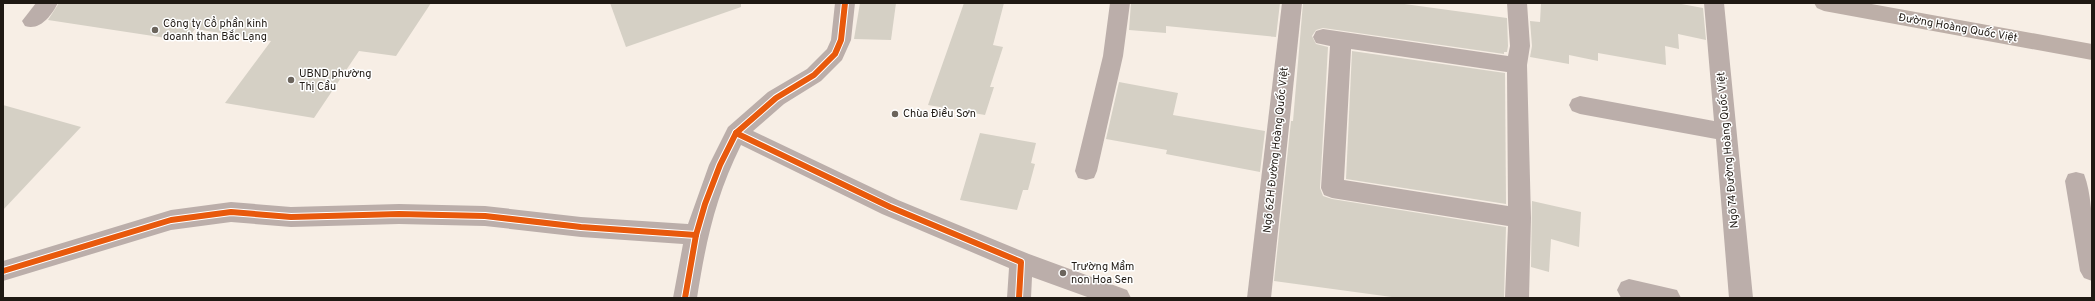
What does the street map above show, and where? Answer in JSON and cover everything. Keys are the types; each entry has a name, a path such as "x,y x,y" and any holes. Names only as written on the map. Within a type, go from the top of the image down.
{"main road":[{"name":"Đường Hoàng Quốc Việt","path":"1824,3 2092,52"}],"street":[{"path":"32,21 48,3"},
{"path":"685,298 696,234 718,172 736,133 776,98 814,75 835,54 841,40 845,3"},
{"path":"1086,171 1113,56 1120,3"},
{"name":"Ngõ 62H Đường Hoàng Quốc Việt","path":"1259,298 1292,3"},
{"path":"1517,3 1520,46 1517,65 1520,218 1517,298"},
{"name":"Ngõ 74 Đường Hoàng Quốc Việt","path":"1714,3 1741,298"},
{"path":"1517,65 1332,39 1332,188 1520,218"},
{"path":"1580,105 1726,132"},
{"path":"736,133 890,207 1021,262 1119,298"},
{"path":"2076,180 2092,271"},
{"path":"3,271 171,220 231,212 291,217 399,214 485,216 581,227 696,234"},
{"path":"1018,298 1021,262"},
{"path":"1629,290 1669,298"}],"building":[{"name":"UBND phường Thị Cầu","path":"59,3 431,3 396,56 359,51 314,118 225,103 271,41 195,29 186,41 48,20"},
{"path":"610,3 741,3 741,7 626,47"},
{"path":"860,3 896,3 891,40 854,39"},
{"path":"964,3 1004,3 993,45 1003,47 990,87 994,87 985,115 928,105"},
{"path":"1131,3 1280,3 1276,37 1166,26 1166,33 1129,30"},
{"path":"1303,3 1397,3 1507,18 1508,46 1507,52 1504,52 1504,54 1323,28 1316,30 1312,36 1316,44 1328,47 1320,188 1323,196 1332,199 1506,227 1504,298 1399,298 1274,281 1291,121 1293,121"},
{"path":"1541,3 1676,3 1703,8 1706,40 1678,34 1679,49 1665,46 1666,65 1598,53 1598,61 1569,55 1569,64 1530,57 1532,46 1530,21 1540,22"},
{"path":"1352,51 1505,73 1506,204 1346,179"},
{"path":"1119,82 1178,93 1173,115 1265,131 1260,172 1166,154 1167,150 1106,139"},
{"path":"3,105 81,127 3,210"},
{"path":"980,133 1036,143 1031,163 1035,164 1028,190 1023,190 1017,210 960,200"},
{"path":"1532,201 1581,212 1579,247 1551,239 1549,272 1531,267"}],"cycle path":[{"path":"685,298 696,235 705,204 720,165 736,133 776,98 814,75 835,54 841,40 845,3"},
{"path":"736,133 890,207 1021,262 1019,298"},
{"path":"3,271 171,220 231,212 291,217 399,214 485,216 581,227 696,235"}],"place":[{"name":"Công ty Cổ phần kinh doanh than Bắc Lạng","path":"155,30"},
{"name":"UBND phường Thị Cầu","path":"291,80"},
{"name":"Chùa Điều Sơn","path":"895,114"},
{"name":"Trường Mầm non Hoa Sen","path":"1063,273"}]}
